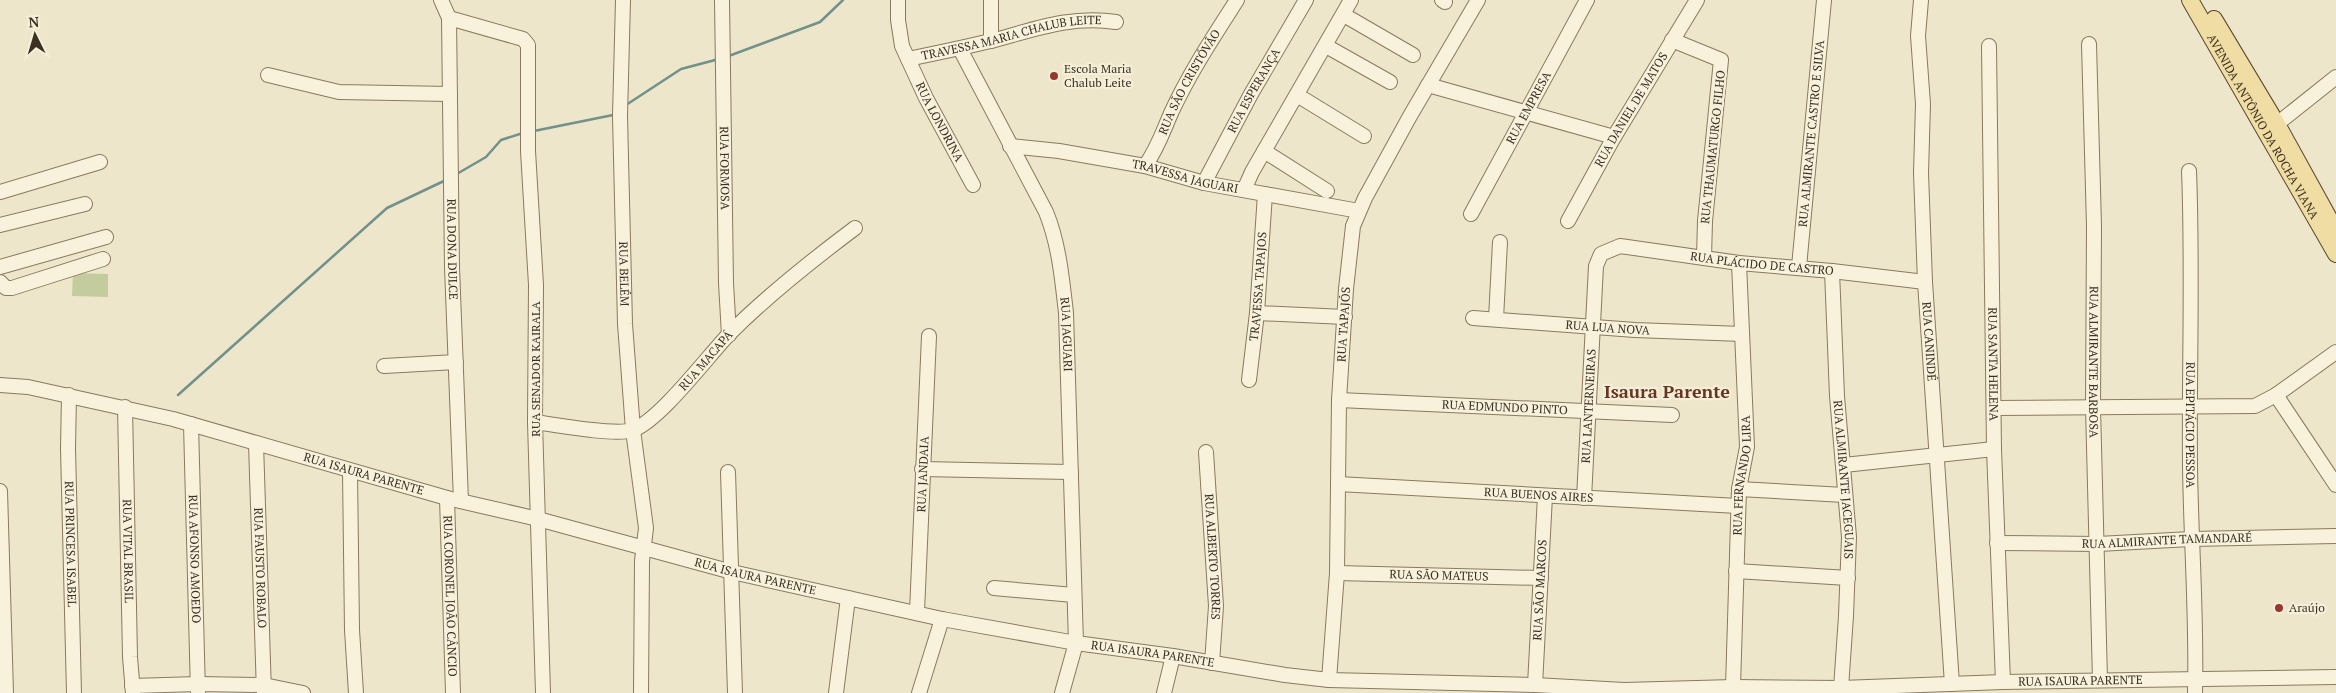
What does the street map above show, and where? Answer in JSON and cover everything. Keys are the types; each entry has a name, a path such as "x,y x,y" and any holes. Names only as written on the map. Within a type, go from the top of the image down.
{"main road":[{"name":"AVENIDA ANTÔNIO DA ROCHA VIANA","path":"2190,0 2336,254"},
{"name":"AVENIDA ANTÔNIO DA ROCHA VIANA","path":"2203,0 2336,231"}],"street":[{"name":"RUA DONA DULCE","path":"441,0 449,18 450,151 461,501"},
{"name":"RUA BELÉM","path":"623,0 620,116 625,324 633,430 646,528 643,547 641,693"},
{"name":"RUA FORMOSA","path":"722,0 726,283 729,335"},
{"name":"RUA LONDRINA","path":"898,0 899,29 908,59 972,186"},
{"path":"991,0 991,41"},
{"name":"RUA SÃO CRISTÓVÃO","path":"1145,166 1158,148 1172,111 1200,58 1237,0"},
{"name":"RUA ESPERANÇA","path":"1204,182 1251,94 1306,0"},
{"path":"1244,190 1264,151 1351,0"},
{"name":"RUA TAPAJÓS","path":"1329,680 1337,573 1339,400 1351,241 1359,211 1428,85 1478,0"},
{"name":"RUA EMPRESA","path":"1471,214 1587,0"},
{"name":"RUA ALMIRANTE CASTRO E SILVA","path":"1799,268 1824,0"},
{"name":"RUA CANINDÉ","path":"1921,0 1918,36 1923,104 1921,165 1926,282 1952,684"},
{"name":"RUA DANIEL DE MATOS","path":"1568,221 1614,137 1672,40 1691,1"},
{"path":"1344,15 1412,55"},
{"name":"RUA SENADOR KAIRALA","path":"449,18 523,40 528,45 528,141 536,285 535,422 543,693"},
{"name":"TRAVESSA MARIA CHALUB LEITE","path":"908,59 960,49 1075,20 1097,19 1116,22"},
{"name":"RUA THAUMATURGO FILHO","path":"1672,40 1721,60 1705,221 1704,258"},
{"name":"RUA ALMIRANTE BARBOSA","path":"2089,44 2094,226 2093,407 2100,680"},
{"path":"1326,46 1390,82"},
{"name":"RUA SANTA HELENA","path":"1989,46 1994,449 2004,682"},
{"name":"RUA JAGUARI","path":"960,49 1046,212 1054,232 1058,253 1066,312 1076,644 1062,693"},
{"path":"268,75 339,92 450,94"},
{"path":"2276,124 2336,77"},
{"path":"1428,85 1614,137"},
{"path":"1297,95 1364,136"},
{"name":"TRAVESSA JAGUARI","path":"1010,146 1059,151 1145,166 1204,182 1359,211"},
{"path":"1264,151 1328,191"},
{"path":"0,192 100,162"},
{"name":"RUA EPITÁCIO PESSOA","path":"2189,171 2192,296 2189,408 2190,539 2195,693"},
{"name":"TRAVESSA TAPAJOS","path":"1249,380 1265,194"},
{"path":"0,225 85,204"},
{"name":"RUA MACAPÁ","path":"633,430 655,414 709,359 729,335 782,284 855,228"},
{"path":"0,267 106,237"},
{"path":"1496,319 1500,242"},
{"name":"RUA PLÁCIDO DE CASTRO","path":"1601,254 1620,246 1739,263 1926,282"},
{"name":"RUA LANTERNEIRAS","path":"1584,498 1596,266 1601,254"},
{"path":"0,282 6,288 12,288 103,259"},
{"name":"RUA FERNANDO LIRA","path":"1733,687 1738,506 1739,489 1747,447 1739,263"},
{"name":"RUA ALMIRANTE JACEGUAIS","path":"1832,271 1837,396 1849,537 1841,688"},
{"path":"1256,313 1345,317"},
{"name":"RUA LUA NOVA","path":"1473,318 1594,327 1742,334"},
{"name":"RUA JANDAIA","path":"917,612 922,469 930,336"},
{"path":"1994,408 2255,406 2276,395 2336,352"},
{"path":"384,366 456,362"},
{"name":"RUA ISAURA PARENTE","path":"0,385 28,387 125,407 191,424 447,498 538,519 732,572 942,619 1076,644 1173,656 1329,680 1535,685 1624,690 1733,687 1841,688 2004,682 2336,677"},
{"name":"RUA PRINCESA ISABEL","path":"69,395 68,448 74,693"},
{"path":"2276,395 2336,484"},
{"name":"RUA EDMUNDO PINTO","path":"1339,400 1672,415"},
{"name":"RUA VITAL BRASIL","path":"125,407 133,689"},
{"path":"535,422 610,431 633,430"},
{"name":"RUA AFONSO AMOEDO","path":"191,424 198,688"},
{"name":"RUA FAUSTO ROBALO","path":"256,443 264,689"},
{"path":"1844,465 1994,449"},
{"name":"RUA ALBERTO TORRES","path":"1206,452 1216,606 1212,663"},
{"path":"922,469 1071,472"},
{"path":"350,471 352,630 356,693"},
{"path":"728,472 735,693"},
{"name":"RUA BUENOS AIRES","path":"1338,484 1738,506"},
{"path":"1739,489 1844,495"},
{"path":"0,491 6,693"},
{"name":"RUA SÃO MARCOS","path":"1535,685 1545,496"},
{"name":"RUA CORONEL JOÃO CÂNCIO","path":"447,498 453,693"},
{"name":"RUA ALMIRANTE TAMANDARÉ","path":"1997,544 2098,544 2190,539 2336,536"},
{"path":"1736,572 1848,578"},
{"name":"RUA SÃO MATEUS","path":"1337,573 1541,578"},
{"path":"994,588 1074,594"},
{"path":"836,693 848,598"},
{"path":"919,693 942,619"},
{"path":"1164,693 1173,656"},
{"path":"133,689 264,689 303,693"}],"green space":[{"path":"73,273 108,274 108,297 72,296"}],"waterway":[{"path":"726,57 820,22 843,0"},
{"path":"626,105 681,69 719,59"},
{"path":"534,131 616,113"},
{"path":"455,175 486,157 501,140 523,133"},
{"path":"178,395 387,208 446,180"}],"place":[{"name":"Escola Maria Chalub Leite","path":"1054,76"},
{"name":"Araújo","path":"2279,608"}],"district":[{"name":"Isaura Parente","path":"1667,392"}]}
